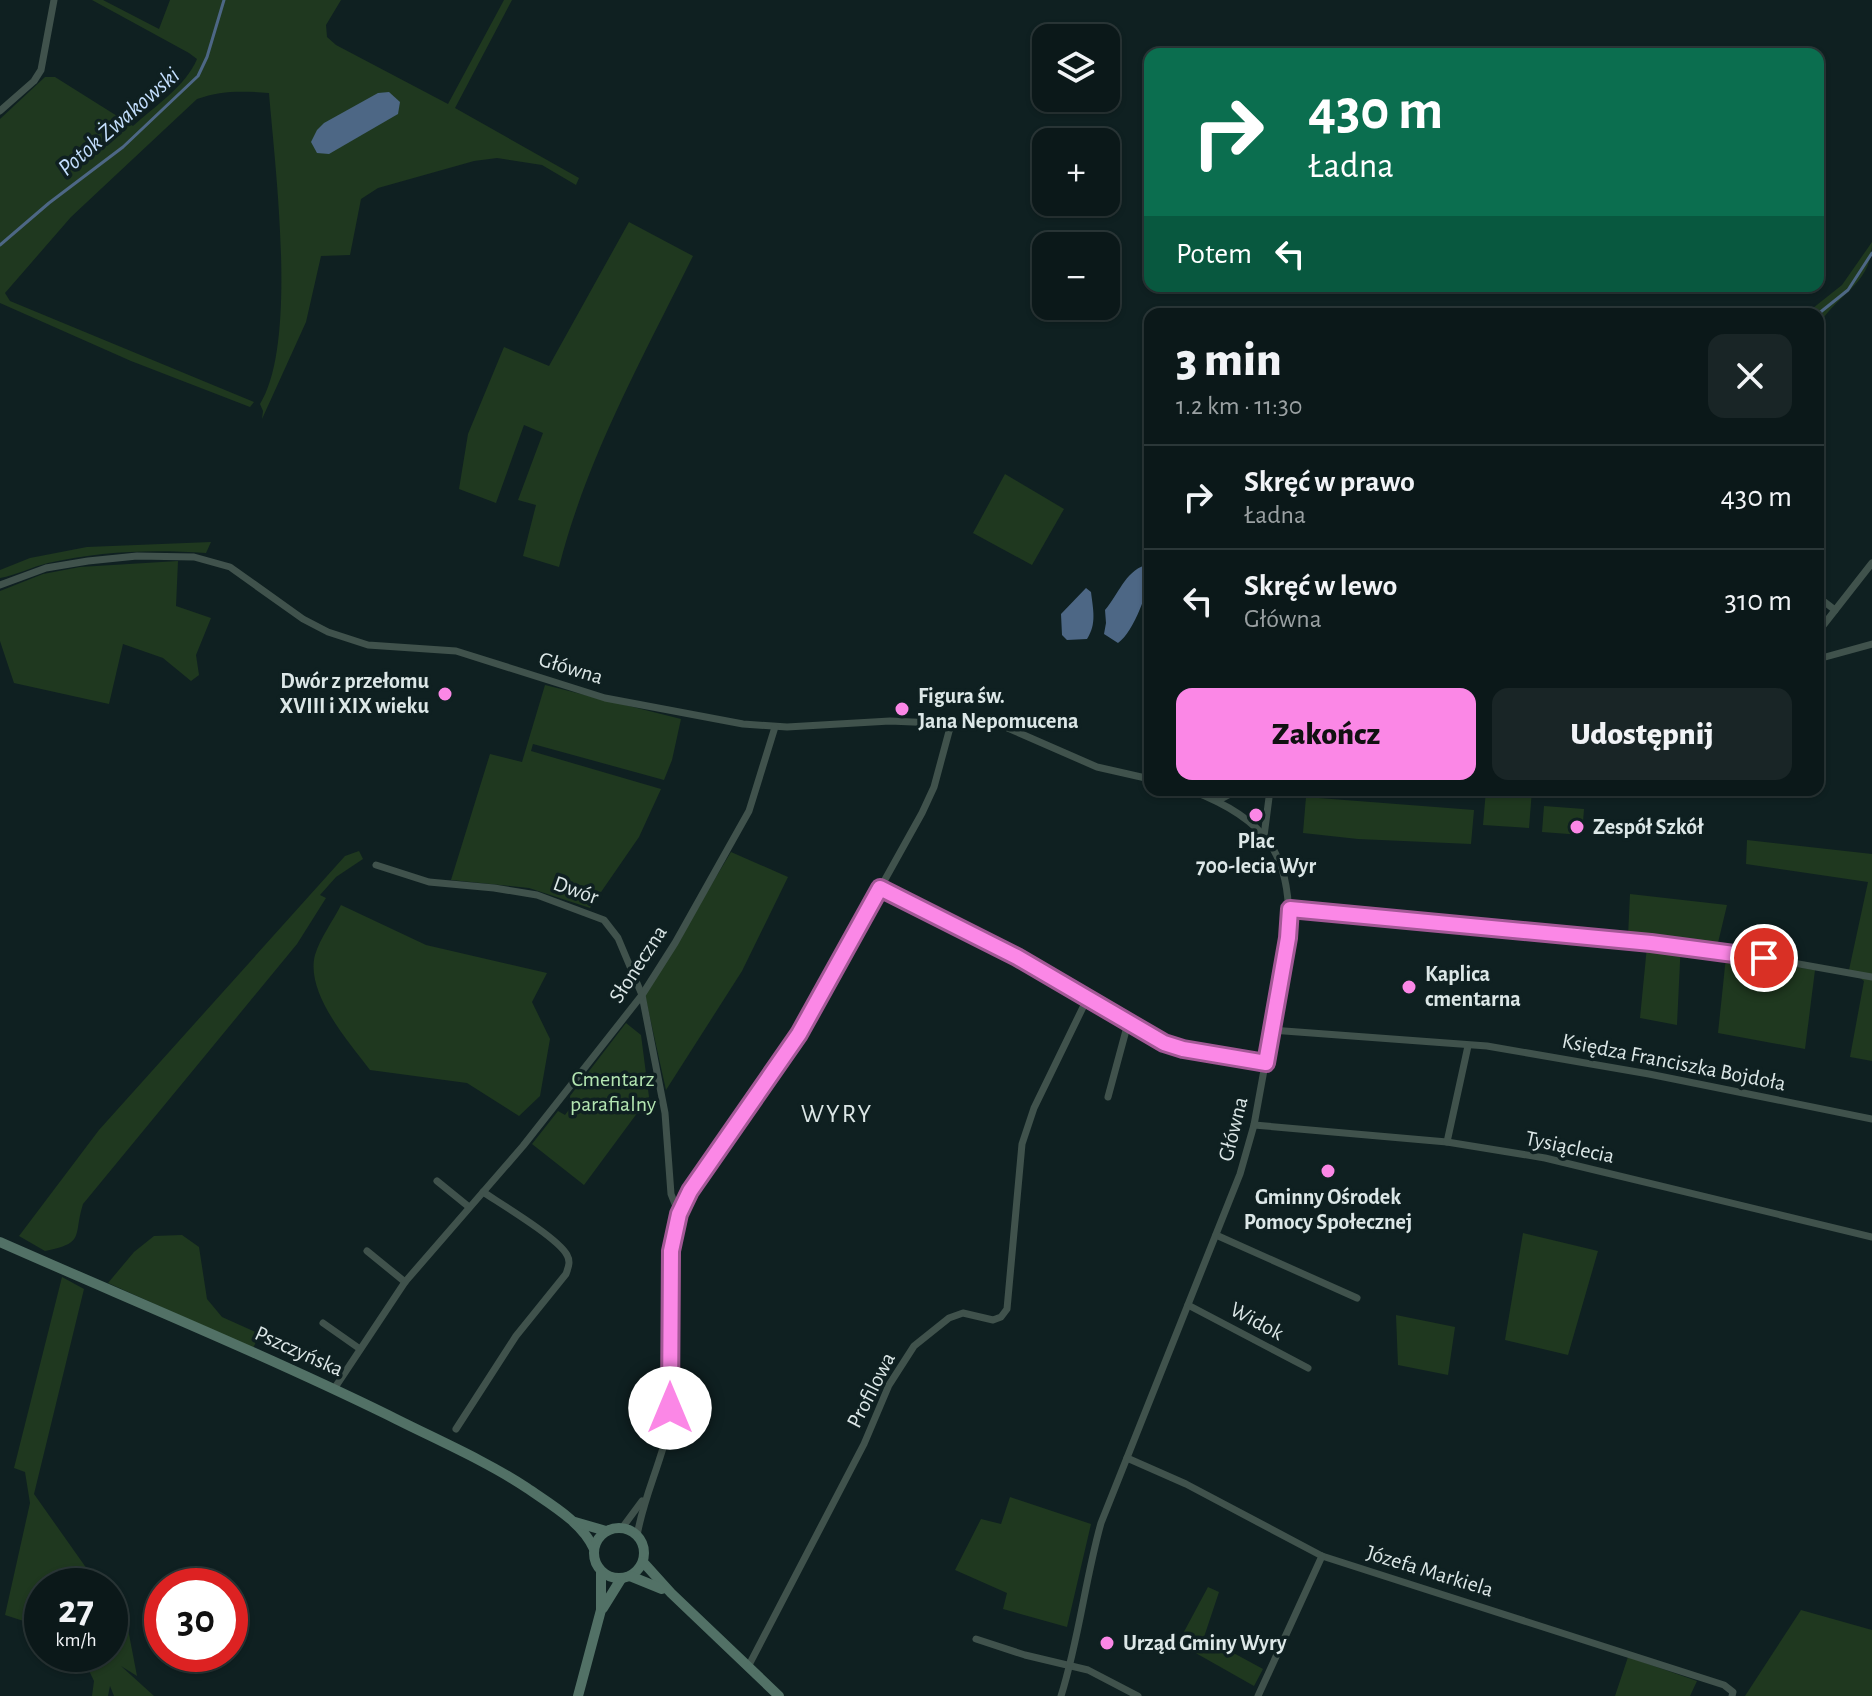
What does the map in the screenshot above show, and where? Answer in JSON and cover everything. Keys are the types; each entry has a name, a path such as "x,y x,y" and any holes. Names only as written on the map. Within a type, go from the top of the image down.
{"main road":[{"name":"Pszczyńska","path":"0,1242 334,1389 525,1487 570,1519 594,1549"},
{"name":"Pszczyńska","path":"570,1519 606,1531"},
{"path":"578,1696 601,1610 601,1572 594,1559 594,1549 606,1531 622,1528 637,1536 643,1548 643,1562 671,1593 779,1696"},
{"path":"601,1610 625,1578 643,1562"},
{"path":"601,1572 641,1579 671,1593"}],"street":[{"path":"0,111 34,81 41,70 54,0"},
{"name":"Główna","path":"0,585 46,568 88,561 137,556 194,557 230,567 303,619 328,632 368,645 456,651 605,698 715,720 775,727 890,721 1003,726 1097,767 1144,778"},
{"path":"1824,624 1872,563"},
{"path":"1824,602 1835,610"},
{"path":"1824,657 1872,644"},
{"path":"637,1536 646,1496 659,1467 670,1416 671,1251 679,1214 690,1191 799,1034 934,787 951,724"},
{"name":"Słoneczna","path":"334,1389 405,1282 523,1146 642,995 749,811 775,727"},
{"name":"Główna","path":"1061,1696 1071,1664 1090,1561 1101,1523 1240,1174 1254,1125 1288,938 1290,909 1281,861 1264,836 1217,801 1205,796"},
{"path":"1217,801 1227,796"},
{"path":"1264,836 1269,796"},
{"name":"Dwór","path":"376,865 429,882 537,895 604,920 618,938 642,995 665,1113 671,1194 679,1214"},
{"path":"880,888 1017,957 1164,1043 1266,1063"},
{"path":"1290,909 1737,953 1872,977"},
{"name":"Profilowa","path":"749,1665 861,1449 889,1385 914,1346 949,1318 963,1313 993,1320 1001,1317 1007,1309 1022,1144 1034,1108 1087,999"},
{"path":"1108,1097 1128,1023"},
{"name":"Księdza Franciszka Bojdoła","path":"1271,1030 1543,1055 1872,1119"},
{"path":"1447,1142 1468,1046"},
{"name":"Tysiąclecia","path":"1254,1125 1447,1142 1545,1158 1872,1237"},
{"path":"437,1181 469,1207"},
{"path":"456,1429 516,1336 566,1274 569,1264 567,1254 527,1220 483,1192"},
{"path":"1216,1235 1357,1298"},
{"path":"367,1251 405,1282"},
{"name":"Widok","path":"1188,1305 1308,1368"},
{"path":"323,1323 360,1349"},
{"name":"Józefa Markiela","path":"1127,1458 1186,1484 1322,1556 1596,1642 1724,1685 1733,1694"},
{"path":"622,1528 646,1496"},
{"path":"1258,1696 1322,1556"},
{"path":"976,1639 1033,1658 1071,1664 1138,1696"}],"green space":[{"path":"92,0 103,0 159,29 170,0 341,0 326,25 327,37 336,45 448,104 504,0 512,0 455,108 579,178 576,185 542,165 497,158 474,161 378,188 361,199 350,255 321,256 306,322 262,419 260,404 272,376 281,299 279,208 269,93 233,92 197,99 71,217 5,293 10,301 254,402 250,407 131,361 0,303 0,119 45,77 55,77 133,126 177,87 197,59"},
{"path":"629,222 693,256 601,447 559,567 523,556 536,505 518,500 543,433 524,425 496,503 459,489 468,434 504,347 549,366"},
{"path":"1872,242 1866,269 1824,318 1824,308 1813,308 1842,285"},
{"path":"1005,474 1064,509 1032,565 973,533"},
{"path":"211,542 206,553 146,551 87,556 48,563 0,578 0,570 30,558 87,547"},
{"path":"178,561 176,606 211,618 196,655 199,675 191,681 163,658 123,644 109,704 14,683 0,641 0,591 43,574 80,567"},
{"path":"545,685 681,719 664,780 533,744 531,751 661,789 639,837 590,908 529,888 451,880 490,754 522,762"},
{"path":"1485,796 1532,796 1529,828 1483,825"},
{"path":"1306,797 1474,810 1471,844 1303,833"},
{"path":"1544,806 1584,809 1582,835 1542,832"},
{"path":"1747,840 1872,854 1872,1061 1850,1057 1864,981 1849,970 1868,882 1746,864"},
{"path":"359,851 363,859 336,877 320,895 326,898 297,944 83,1204 76,1236 72,1241 45,1251 19,1236 99,1130 345,856"},
{"path":"731,852 788,877 742,971 666,1090 645,995"},
{"path":"1630,894 1727,905 1717,947 1681,941 1677,1025 1640,1018 1647,946 1628,937"},
{"path":"341,905 426,945 547,973 532,1002 550,1039 540,1096 519,1116 467,1083 370,1070 331,1016 316,985 315,955"},
{"path":"1726,957 1815,970 1805,1049 1718,1033"},
{"name":"Cmentarz parafialny","path":"626,1023 641,1035 649,1097 584,1185 532,1144 558,1111 565,1115 571,1107 570,1096"},
{"path":"1523,1233 1598,1251 1568,1355 1505,1340"},
{"path":"182,1235 199,1247 207,1299 222,1317 260,1334 253,1348 108,1283 134,1252 154,1236"},
{"path":"62,1277 84,1289 34,1494 86,1568 24,1568 24,1621 5,1615 30,1503 25,1472 14,1468"},
{"path":"1396,1315 1455,1327 1448,1375 1398,1365"},
{"path":"1010,1497 1091,1524 1067,1627 1003,1609 1007,1593 955,1570 981,1519 1001,1524"},
{"path":"1208,1587 1219,1592 1204,1637 1263,1669 1254,1686 1178,1643"},
{"path":"1801,1610 1872,1630 1872,1696 1745,1696"},
{"path":"128,1629 137,1676 128,1670"},
{"path":"1628,1657 1697,1681 1690,1696 1615,1696"},
{"path":"90,1672 128,1672 154,1696 114,1696 110,1686 108,1696 92,1696 94,1681"}],"water":[{"path":"389,92 400,102 398,114 329,154 317,153 311,142 324,123 378,93"},
{"path":"1144,566 1144,598 1130,629 1118,643 1104,634 1105,610"},
{"path":"1086,588 1091,592 1093,610 1090,633 1087,639 1067,640 1062,635 1061,614"}],"waterway":[{"name":"Potok Żwakowski","path":"0,245 123,147 198,76 224,0"},
{"path":"1824,309 1848,290 1872,253"}],"place":[{"name":"Dwór z przełomu XVIII i XIX wieku","path":"445,694"},
{"name":"Figura św. Jana Nepomucena","path":"902,709"},
{"name":"Plac 700-lecia Wyr","path":"1256,815"},
{"name":"Zespół Szkół","path":"1577,827"},
{"name":"Kaplica cmentarna","path":"1409,987"},
{"name":"Gminny Ośrodek Pomocy Społecznej","path":"1328,1171"},
{"name":"Urząd Gminy Wyry","path":"1107,1643"}],"district":[{"name":"WYRY","path":"837,1114"}],"route":[{"path":"670,1408 671,1251 679,1214 690,1191 799,1034 880,888 1017,957 1164,1043 1266,1063 1288,938 1290,909 1651,943 1764,958"}]}
